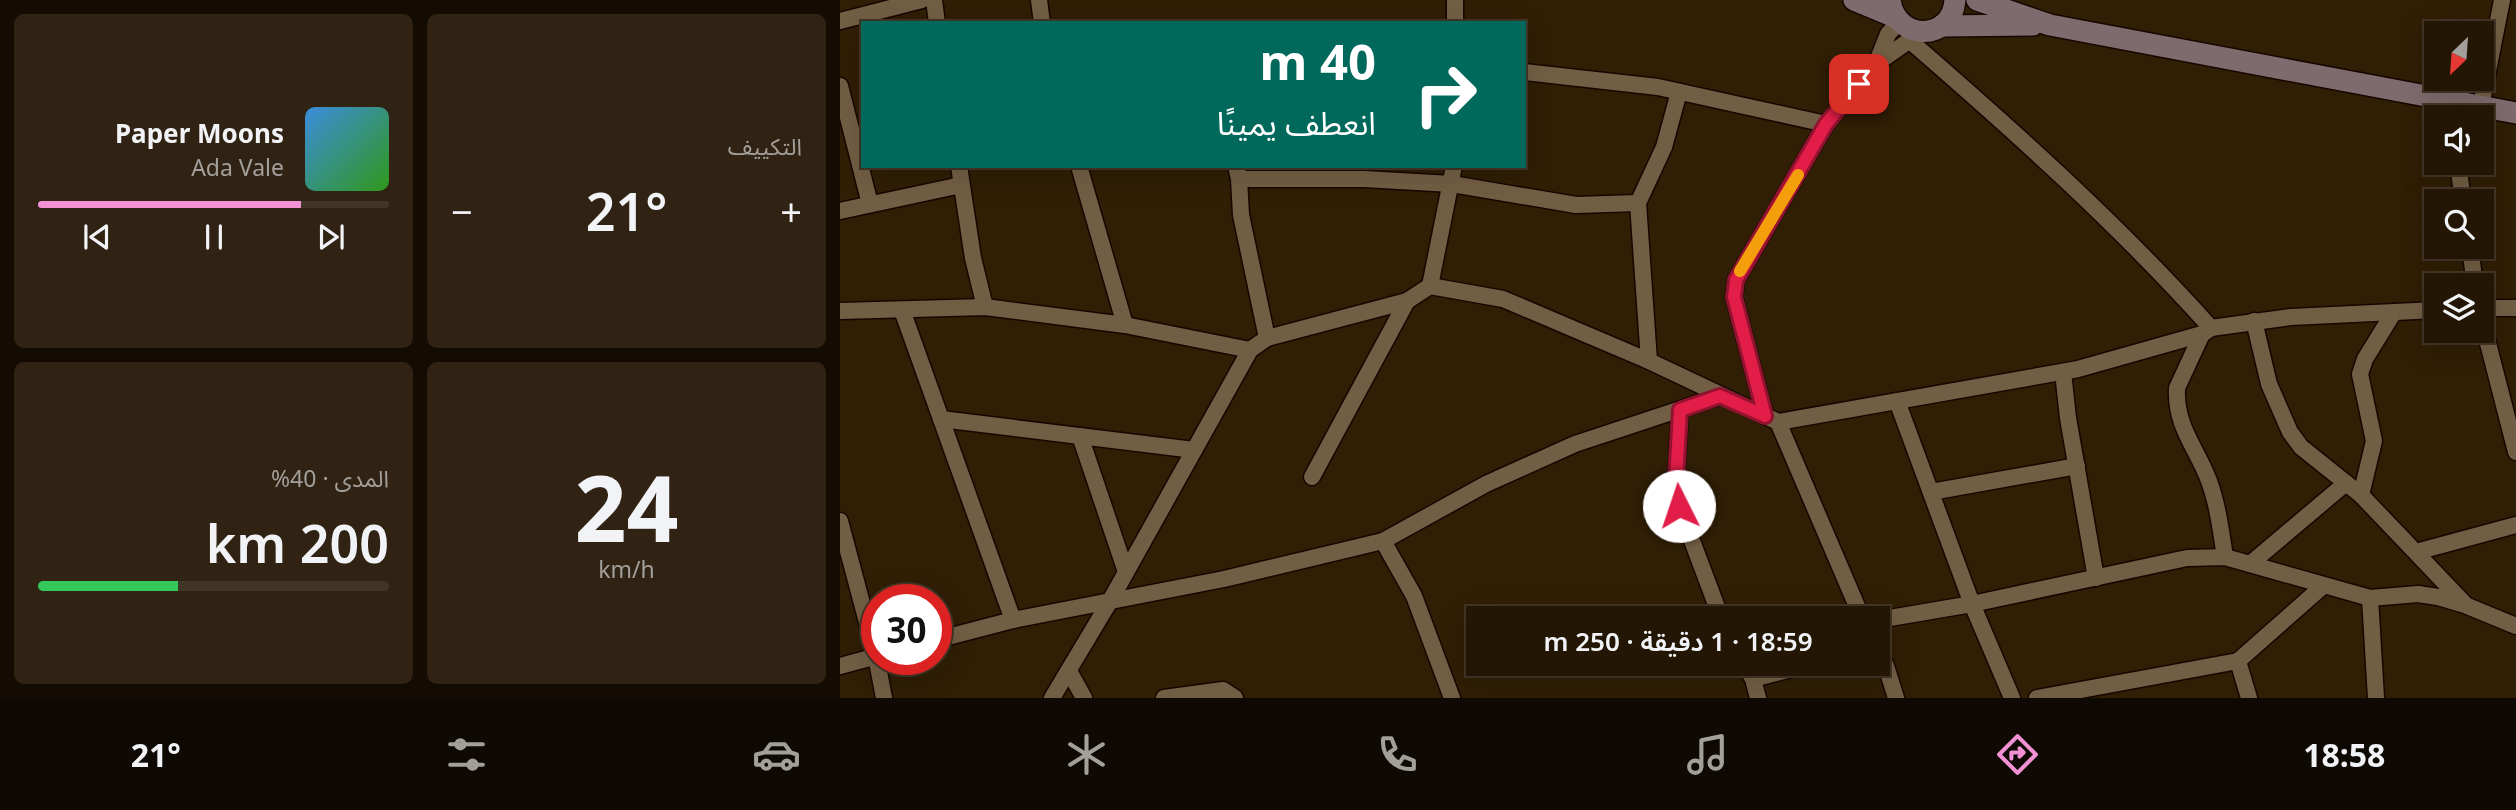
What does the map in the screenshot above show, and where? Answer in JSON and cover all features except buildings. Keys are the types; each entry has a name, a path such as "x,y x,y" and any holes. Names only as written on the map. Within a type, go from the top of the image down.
{"main road":[{"path":"1854,0 1909,23 2050,25"},
{"path":"1909,23 1952,13 1955,0"},
{"path":"1977,0 2050,25 2431,105"},
{"path":"2494,109 2516,113"}],"street":[{"path":"840,20 922,0"},
{"path":"934,0 937,21"},
{"path":"1039,0 1042,21"},
{"path":"1455,0 1455,21"},
{"path":"2481,105 2501,0"},
{"path":"1858,606 1772,419 1734,297 1736,280 1826,124 1876,64 1888,34 1909,23 2085,198 2206,331"},
{"path":"1526,72 1679,92 1826,124"},
{"path":"840,86 870,204"},
{"path":"1649,361 1639,203 1664,147 1679,92"},
{"path":"959,168 973,258 985,307"},
{"path":"1085,168 1125,325"},
{"path":"1430,286 1454,168"},
{"path":"1267,338 1241,215 1237,173 1452,184 1576,205 1639,203"},
{"path":"840,211 961,185"},
{"path":"1052,698 1110,601 1250,350 1267,338 1407,301 1430,286 1503,299 1649,361 1772,419 1897,401 2063,372 2206,331 2254,321 2424,311"},
{"path":"1312,477 1407,301"},
{"path":"840,311 985,307 1125,325 1250,350"},
{"path":"2494,308 2516,308"},
{"path":"902,310 1013,620"},
{"path":"2361,495 2374,441 2360,374 2365,359 2394,312"},
{"path":"2254,321 2269,384 2290,432 2301,447 2361,495 2465,605"},
{"path":"2206,331 2176,395 2186,434 2209,481 2225,557"},
{"path":"2488,343 2516,452"},
{"path":"2063,372 2067,418 2096,578"},
{"path":"952,636 1013,620 1224,579 1384,541 1486,484 1575,444 1720,396"},
{"path":"1897,401 1972,604 2011,698"},
{"path":"1680,410 1676,481 1679,506 1716,606"},
{"path":"941,419 1194,450"},
{"path":"1080,436 1126,572"},
{"path":"1931,492 2077,466"},
{"path":"2250,564 2346,483"},
{"path":"840,522 861,600"},
{"path":"2416,552 2516,525"},
{"path":"1384,541 1414,596 1451,698"},
{"path":"1890,618 1972,604 2187,558 2225,557 2370,598 2418,594 2465,605 2516,626"},
{"path":"2038,698 2238,661 2323,586"},
{"path":"2370,598 2376,698"},
{"path":"840,666 861,660"},
{"path":"2238,661 2249,698"},
{"path":"1069,671 1084,698"},
{"path":"880,675 884,698"},
{"path":"1751,676 1758,698"},
{"path":"1753,679 1765,676"},
{"path":"1888,676 1896,698"},
{"path":"1164,698 1223,690 1235,698"}],"slow traffic":[{"path":"1740,271 1798,175"}],"route":[{"path":"1679,506 1676,481 1680,410 1720,396 1765,416 1734,297 1736,280 1826,124 1859,84"}]}
